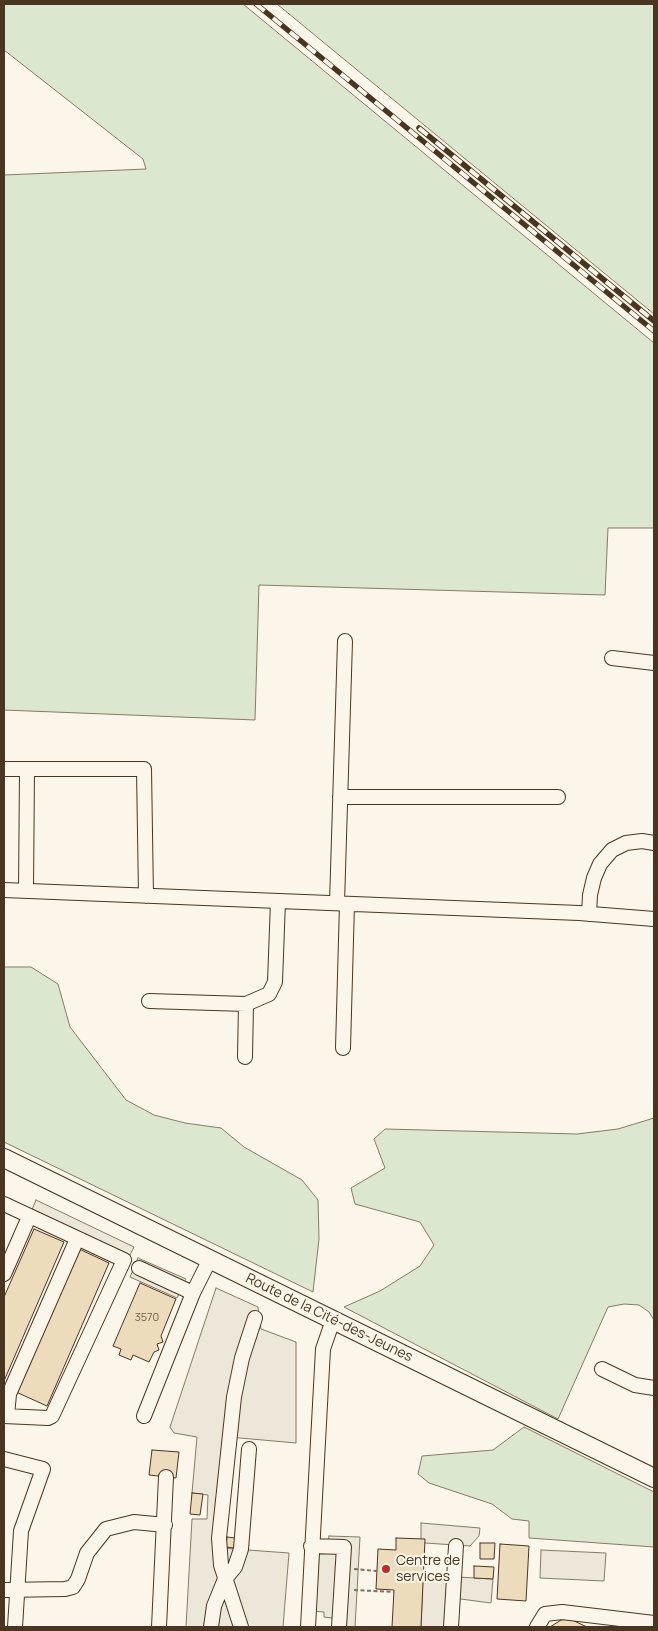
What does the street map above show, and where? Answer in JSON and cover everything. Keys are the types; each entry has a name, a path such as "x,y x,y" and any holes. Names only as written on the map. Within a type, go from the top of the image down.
{"main road":[{"name":"Route de la Cité-des-Jeunes","path":"4,1158 654,1478"}],"lane":[{"path":"344,1048 340,797 345,641"},
{"path":"612,658 654,663"},
{"path":"4,769 144,769 146,896"},
{"path":"26,891 28,769"},
{"path":"340,797 558,798"},
{"path":"589,914 594,878 600,864 612,850 626,843 642,841 654,843"},
{"path":"4,890 589,914 654,919"},
{"path":"149,1002 246,1004 269,994 275,982 278,901"},
{"path":"244,1057 246,1004"},
{"path":"4,1204 124,1260 52,1416 48,1418 5,1416 9,1394 77,1239"},
{"path":"4,1274 29,1217"},
{"path":"144,1416 193,1293 210,1259"},
{"path":"139,1268 193,1293"},
{"path":"241,1627 224,1579 219,1538 237,1376 255,1318"},
{"path":"308,1627 323,1349 333,1320"},
{"path":"602,1369 635,1385 654,1388"},
{"path":"211,1627 214,1606 224,1579 234,1567 241,1549 249,1449"},
{"path":"4,1459 43,1469 21,1531 10,1590 15,1627"},
{"path":"159,1627 166,1477"},
{"path":"10,1590 73,1587 78,1579 87,1553 106,1529 134,1522 165,1525"},
{"path":"311,1546 344,1547 339,1627"},
{"path":"451,1627 456,1546"},
{"path":"537,1627 545,1614 562,1612 624,1623 654,1623"}],"path":[{"path":"358,1569 377,1571"},
{"path":"357,1590 394,1592"}],"green space":[{"path":"4,4 243,4 654,343 654,528 608,528 605,595 259,585 255,720 4,710 4,175 146,169 143,159 4,50"},
{"path":"277,4 654,4 654,314 345,60"},
{"path":"4,967 31,967 58,984 70,1027 126,1100 154,1115 185,1123 221,1128 244,1147 302,1180 318,1200 319,1239 313,1292 4,1142"},
{"path":"654,1118 654,1320 649,1312 639,1305 624,1304 608,1307 558,1419 344,1307 380,1291 420,1266 434,1245 420,1222 355,1204 351,1188 385,1168 374,1139 385,1129 577,1134 618,1129"},
{"path":"524,1427 654,1492 654,1547 529,1538 529,1521 512,1519 492,1504 429,1483 418,1474 422,1456 493,1450"}],"shaded area":[{"path":"36,1200 134,1247 127,1261 29,1217"},
{"path":"138,1258 186,1279 177,1298 130,1277"},
{"path":"216,1288 258,1307 261,1329 296,1342 296,1443 229,1437 220,1548 289,1553 283,1627 186,1627 192,1519 207,1519 208,1495 192,1493 197,1437 174,1433 170,1427"},
{"path":"421,1523 480,1528 479,1536 470,1546 425,1543 421,1539"},
{"path":"329,1536 360,1537 355,1627 339,1627 339,1619 324,1617 324,1612 309,1611 311,1546 328,1546"},
{"path":"541,1550 606,1553 604,1581 540,1578"},
{"path":"423,1575 493,1579 491,1603 453,1598 451,1627 421,1627"}],"building":[{"path":"34,1229 64,1242 4,1381 4,1297"},
{"path":"79,1249 109,1263 47,1406 16,1392"},
{"path":"140,1283 176,1299 161,1336 163,1342 157,1344 159,1350 154,1352 149,1362 133,1355 131,1360 119,1355 121,1349 113,1346"},
{"path":"152,1450 179,1452 176,1478 149,1475"},
{"path":"192,1493 203,1494 200,1515 190,1514"},
{"path":"227,1537 235,1538 234,1548 226,1547"},
{"path":"396,1538 425,1539 421,1627 392,1627 394,1590 376,1589 378,1549 396,1550"},
{"path":"480,1543 495,1543 494,1559 480,1559"},
{"path":"500,1544 529,1546 526,1601 497,1599"},
{"path":"474,1566 494,1567 493,1579 474,1578"},
{"path":"570,1619 587,1627 550,1627 561,1620"}],"railway":[{"path":"256,4 654,331"},
{"path":"419,128 654,321"}],"place":[{"name":"Centre de services","path":"386,1569"}]}
